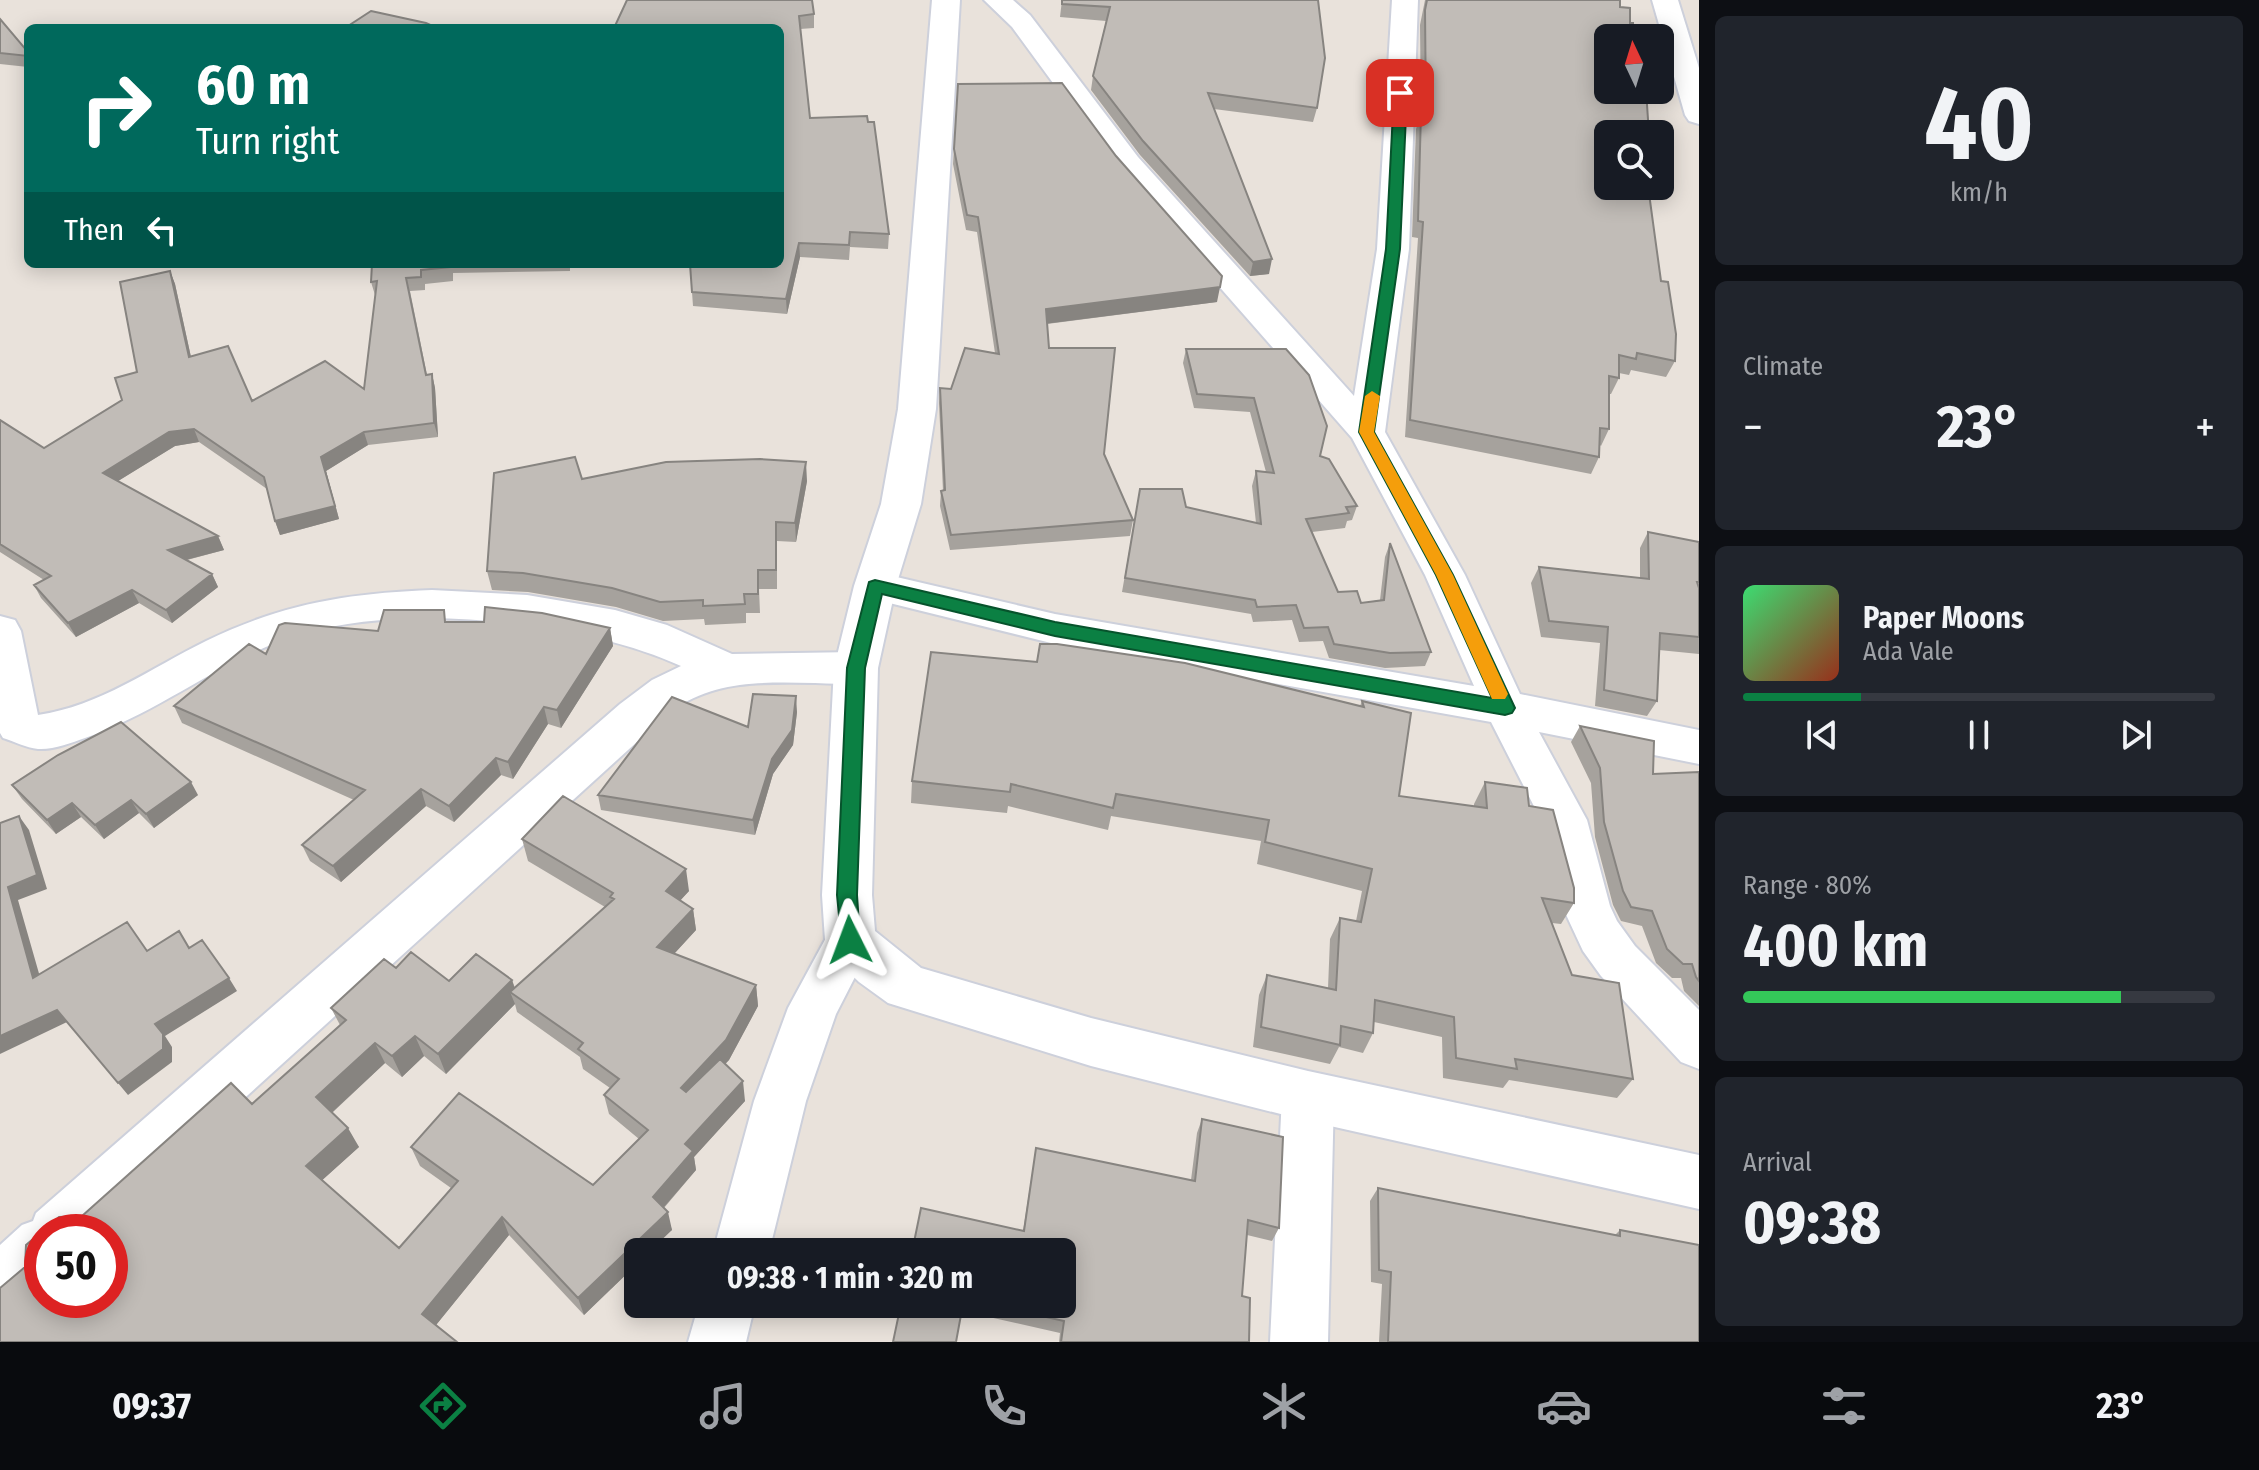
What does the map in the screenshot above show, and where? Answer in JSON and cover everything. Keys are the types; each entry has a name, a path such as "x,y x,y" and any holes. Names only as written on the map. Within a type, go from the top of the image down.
{"main road":[{"path":"946,0 917,409 901,504 875,586 856,668 847,895 850,940 877,966 906,987 1091,1042 1308,1096 1699,1182"}],"street":[{"path":"997,0 1021,21 1127,163 1367,432 1445,575 1505,708 1564,820 1586,906 1600,936 1618,961 1699,1046"},
{"path":"1367,432 1393,249 1405,0"},
{"path":"1665,0 1699,115"},
{"path":"875,586 1055,629 1505,708 1699,747"},
{"path":"0,631 18,726 26,732 54,733 81,725 229,647 303,618 371,607 477,607 562,614 650,636 730,670"},
{"path":"76,1214 596,753 631,718 679,685 730,670 856,668"},
{"path":"745,1238 780,1101 813,1008 850,940"},
{"path":"1299,1342 1308,1096"},
{"path":"0,1282 24,1261"},
{"path":"717,1342 723,1318"}],"building":[{"path":"627,0 812,0 814,14 799,16 810,118 867,116 868,122 874,122 889,234 850,232 849,245 799,243 786,299 692,292 690,268 784,268 784,24 616,24"},
{"path":"1062,0 1318,0 1325,58 1317,108 1208,93 1272,259 1253,262 1143,141 1093,76 1110,7 1062,4"},
{"path":"1427,0 1620,0 1620,7 1630,8 1630,23 1633,24 1594,24 1594,104 1647,104 1648,120 1594,120 1594,200 1650,200 1661,281 1668,282 1676,334 1675,361 1637,353 1636,359 1619,355 1619,378 1609,376 1609,429 1600,428 1599,457 1410,420 1423,222 1418,221 1421,113 1426,114"},
{"path":"371,11 428,24 351,24"},
{"path":"0,19 24,47 24,56 0,53"},
{"path":"1062,83 1116,156 1222,276 1220,287 1046,309 1049,348 1115,348 1104,454 1133,520 951,535 941,491 945,490 940,388 951,389 965,348 999,354 978,217 967,215 954,149 958,84"},
{"path":"372,268 440,268 421,270 421,277 406,278 426,375 432,374 434,423 364,432 321,457 335,506 275,521 264,477 194,429 169,432 103,473 218,536 168,550 212,574 166,610 132,590 68,623 34,585 51,576 0,544 0,420 44,448 122,400 115,378 137,372 120,282 170,271 189,357 228,346 252,401 325,361 364,389 377,281 371,282"},
{"path":"1186,349 1286,349 1309,375 1327,426 1320,456 1329,459 1357,506 1346,507 1349,513 1306,519 1338,592 1357,591 1361,603 1384,600 1390,543 1431,652 1390,653 1334,644 1328,627 1304,628 1296,605 1257,607 1255,600 1125,578 1140,489 1182,489 1186,507 1261,524 1256,471 1274,473 1254,398 1197,394"},
{"path":"575,457 582,479 666,462 760,459 806,462 795,523 776,522 776,570 758,570 758,594 744,594 745,604 703,606 703,600 660,602 612,588 523,573 487,571 494,473"},
{"path":"1648,532 1699,542 1699,637 1660,633 1657,701 1604,690 1608,627 1549,621 1539,567 1649,579"},
{"path":"485,607 542,613 610,628 557,710 544,707 508,762 496,758 449,806 421,789 333,866 302,845 365,790 174,706 249,644 266,654 279,625 285,623 378,631 384,610 444,610 445,622 484,622"},
{"path":"1040,644 1185,663 1364,707 1362,701 1411,713 1399,796 1487,808 1485,782 1527,788 1529,806 1553,810 1574,888 1574,903 1542,898 1572,975 1619,983 1633,1079 1515,1059 1517,1069 1456,1058 1454,1017 1375,1000 1373,1033 1341,1026 1340,1045 1261,1027 1267,975 1336,990 1340,918 1361,922 1372,869 1265,842 1269,820 1116,794 1113,808 1011,784 1010,792 912,781 931,652 1037,662"},
{"path":"753,694 796,696 792,730 772,759 753,820 598,795 672,697 748,727"},
{"path":"121,722 191,782 146,814 131,800 95,825 72,803 47,820 12,785 58,755"},
{"path":"1580,726 1654,741 1653,774 1699,772 1699,981 1692,964 1683,964 1667,949 1652,911 1631,907 1623,891 1604,822 1600,768"},
{"path":"563,796 686,869 666,891 693,909 657,947 756,985 726,1040 681,1088 686,1092 720,1059 743,1081 685,1144 693,1151 653,1197 668,1212 641,1238 624,1238 624,1254 578,1298 502,1217 422,1314 457,1342 0,1342 0,1288 24,1268 24,1318 128,1318 128,1214 84,1214 231,1083 252,1104 346,1020 331,1008 384,959 396,968 411,952 449,981 476,954 512,980 438,1054 415,1036 392,1056 375,1043 316,1097 348,1128 306,1166 399,1248 458,1181 411,1147 459,1093 593,1185 648,1130 604,1095 619,1079 578,1049 583,1043 510,992 614,899 610,897 613,893 522,839"},
{"path":"19,816 37,875 8,887 33,978 127,922 147,951 179,931 189,948 202,940 229,978 155,1024 163,1034 163,1049 118,1083 57,1010 0,1036 0,823"},
{"path":"1202,1119 1283,1137 1279,1228 1248,1220 1242,1296 1250,1298 1249,1342 1061,1342 1064,1321 1051,1318 1076,1318 1076,1238 915,1238 921,1208 1024,1231 1036,1148 1195,1181"},
{"path":"1378,1188 1620,1236 1620,1230 1699,1245 1699,1342 1388,1342 1391,1272 1379,1270"},
{"path":"898,1318 960,1318 956,1342 893,1342"}],"slow traffic":[{"path":"1372,396 1367,432 1445,575 1499,694"}],"route":[{"path":"850,940 847,895 856,668 875,586 1055,629 1505,708 1445,575 1367,432 1393,249 1400,93"}]}
